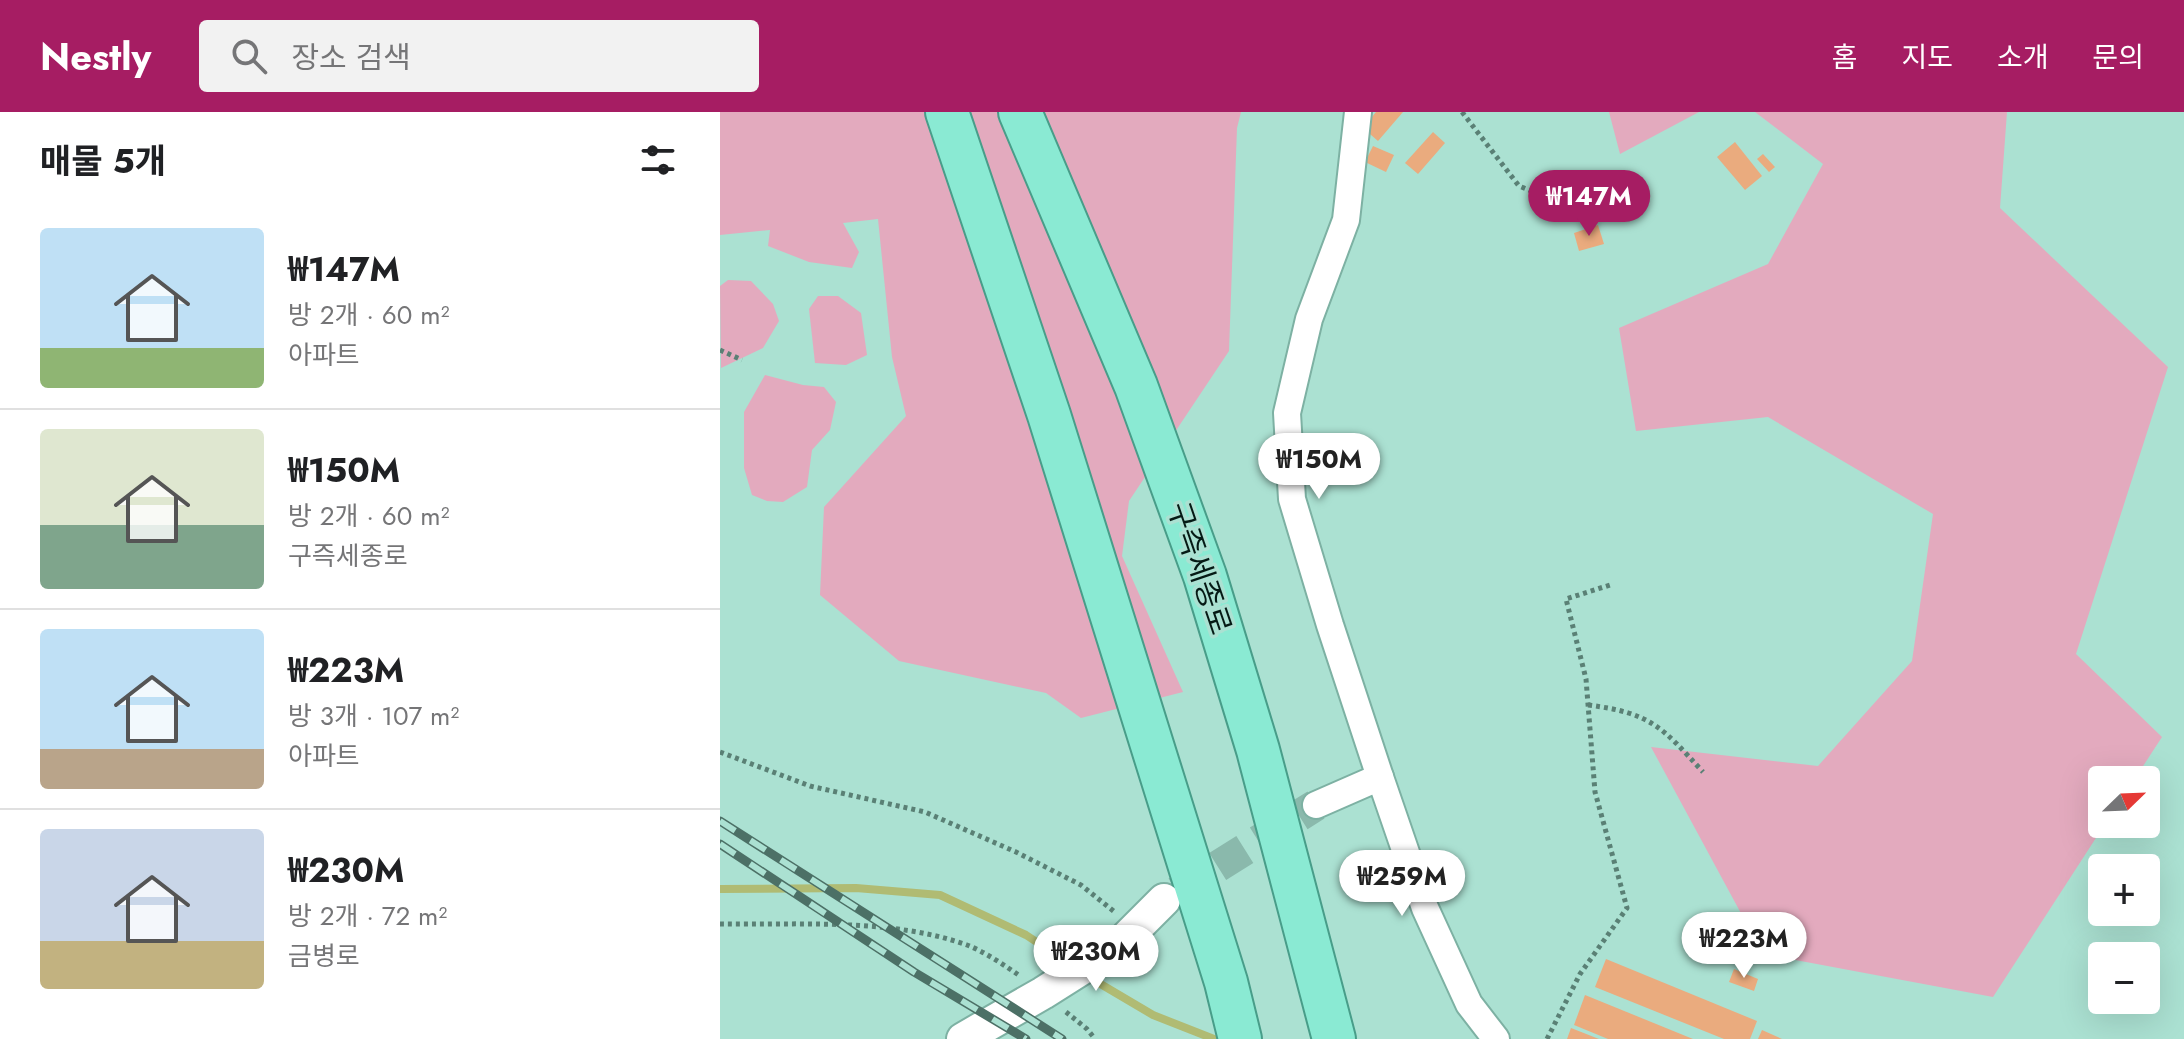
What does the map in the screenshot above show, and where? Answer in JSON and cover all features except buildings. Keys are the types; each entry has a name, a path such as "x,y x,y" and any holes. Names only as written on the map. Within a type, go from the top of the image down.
{"highway":[{"path":"947,112 1049,415 1226,982 1240,1039"},
{"name":"구즉세종로","path":"1020,112 1136,386 1205,576 1258,750 1330,1026"}],"street":[{"path":"1358,112 1346,220 1309,319 1287,413 1292,499 1330,625 1425,908 1469,1004 1496,1039"},
{"path":"1316,805 1380,777"},
{"path":"963,1039 1043,993 1127,937 1164,900"}],"path":[{"path":"1462,112 1519,186 1549,198 1626,184"},
{"path":"720,350 742,360"},
{"path":"1547,1039 1580,974 1627,908 1595,792 1586,679 1566,599 1610,585"},
{"path":"1588,705 1619,709 1661,728 1703,772"},
{"path":"720,752 810,786 925,812 1016,852 1081,885 1127,937"},
{"path":"720,924 858,926 918,931 969,945 1043,993 1095,1039"}],"shaded area":[{"path":"720,112 1241,112 1237,128 1229,351 1129,501 1122,556 1183,692 1081,718 1046,693 899,661 820,595 824,507 906,416 892,357 878,219 843,223 859,252 852,268 809,262 768,246 770,230 720,235"},
{"path":"1609,112 1699,112 1620,154"},
{"path":"1755,112 2007,112 2000,208 2168,367 2076,654 2162,737 2143,766 2088,766 2088,838 2096,838 1993,997 1763,954 1651,747 1818,766 1912,661 1933,514 1768,417 1636,431 1619,328 1768,264 1823,164"},
{"path":"728,280 751,281 773,304 779,321 763,348 721,368 720,286"},
{"path":"818,296 838,296 861,313 867,355 846,365 815,363 809,309"},
{"path":"765,375 824,387 836,402 830,430 812,450 807,487 783,502 767,501 752,495 744,468 744,412"}],"waterway":[{"path":"720,889 856,888 940,895 1026,935 1073,966"},
{"path":"1087,976 1153,1015 1214,1039"}],"tunnel":[{"path":"1177,892 1316,805"}],"railway":[{"path":"720,821 1062,1039"},
{"path":"720,844 914,972 1026,1039"}]}
